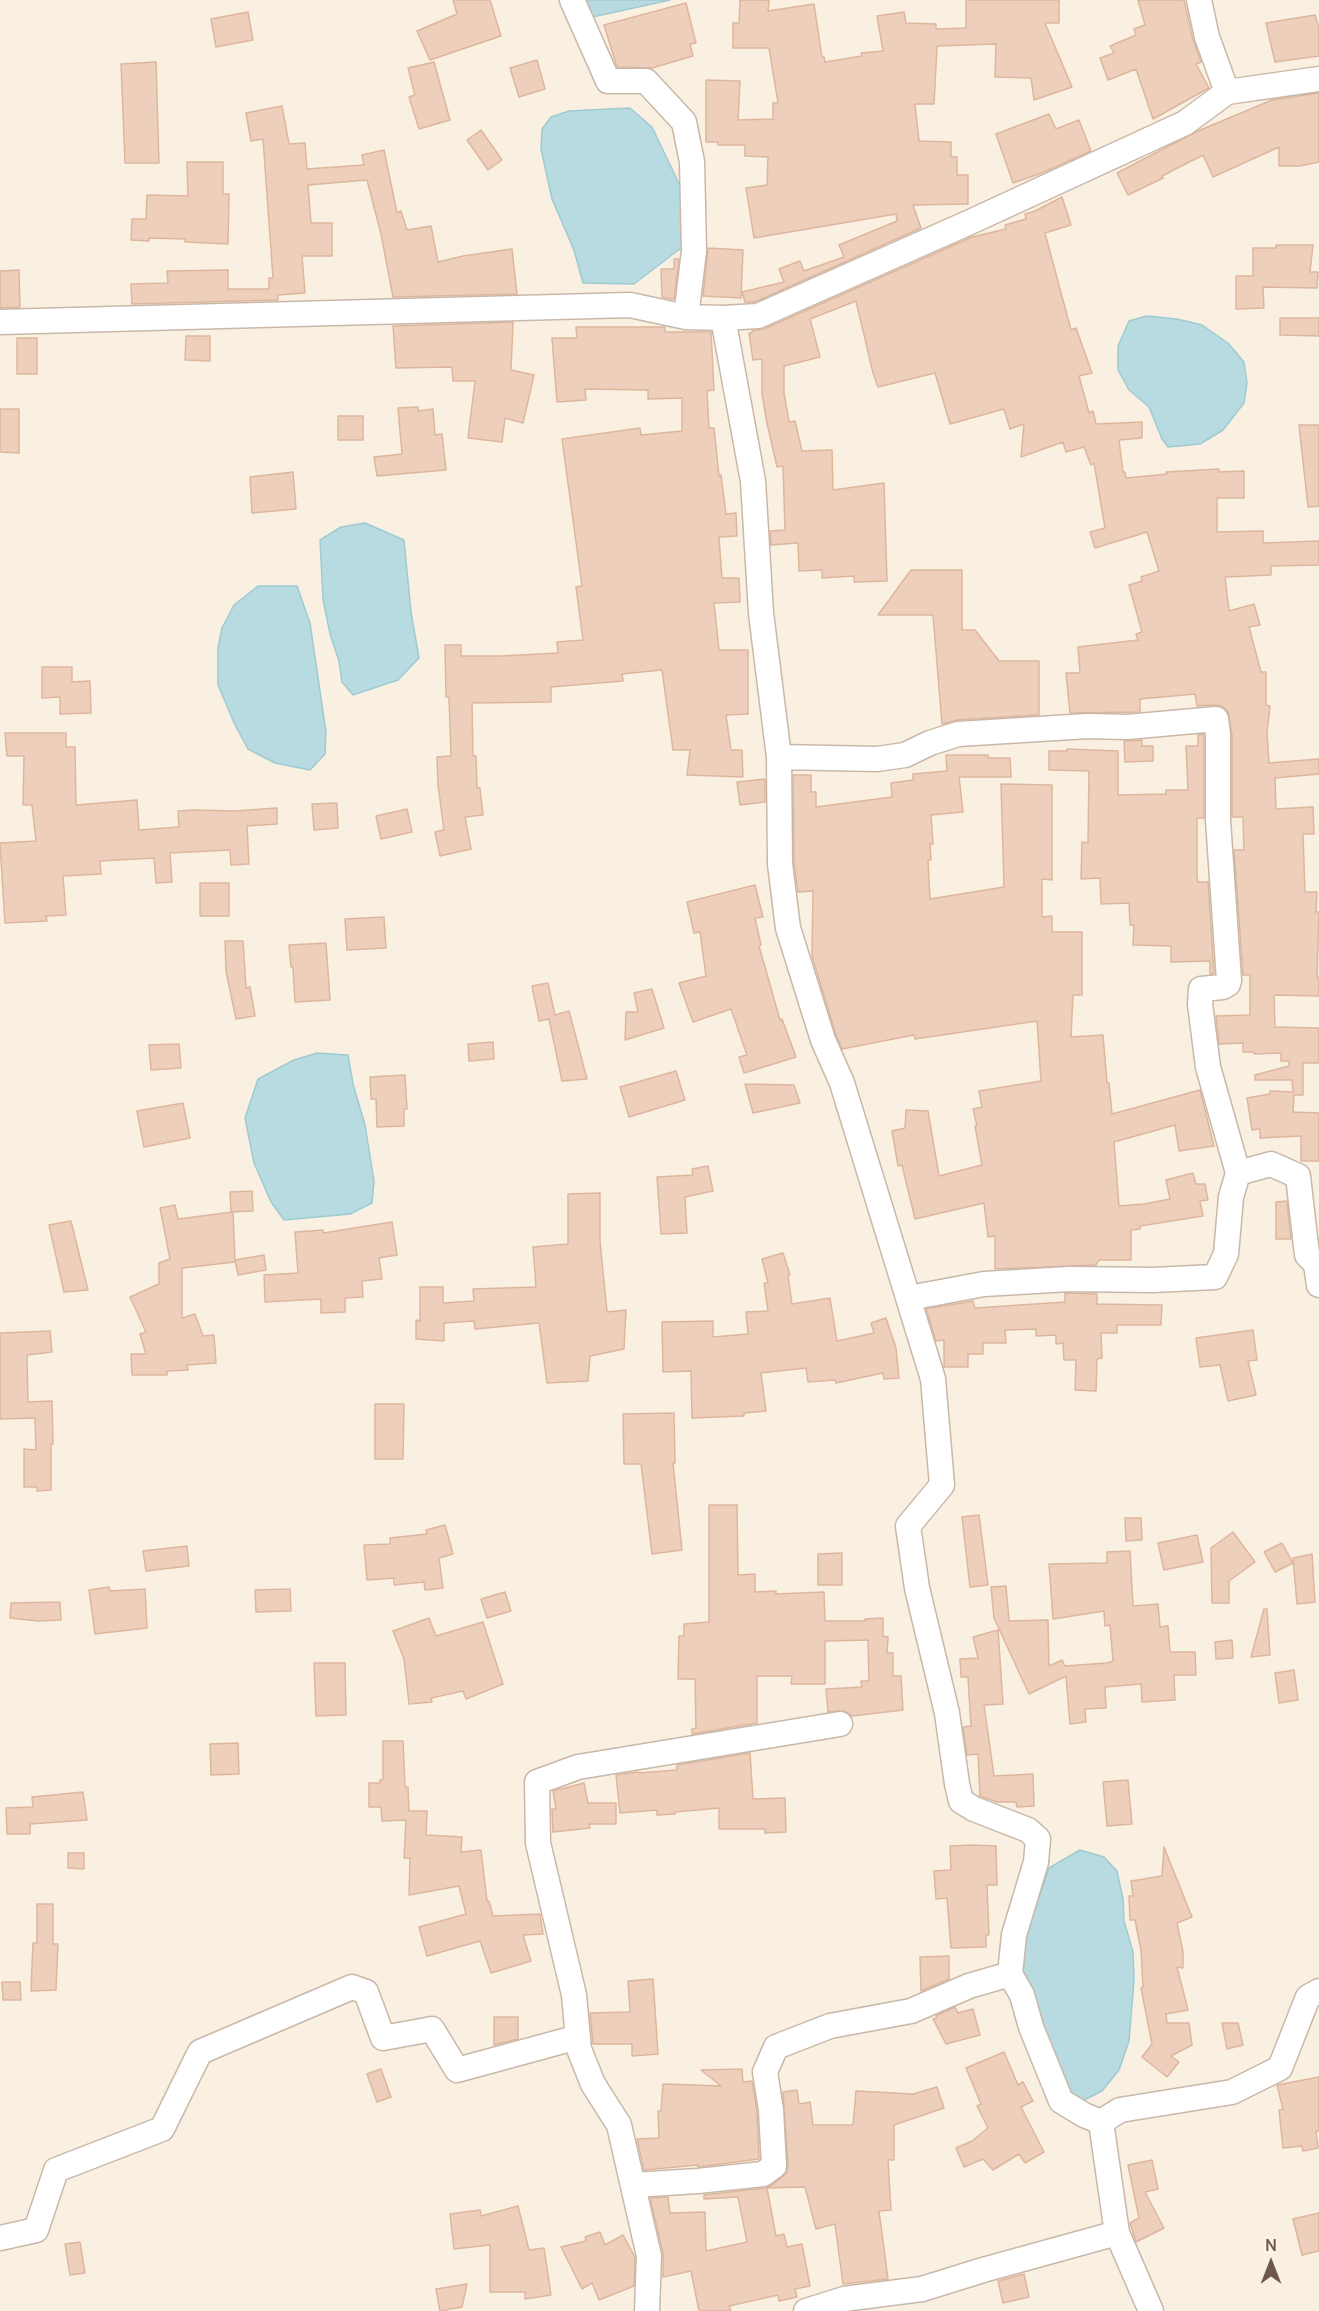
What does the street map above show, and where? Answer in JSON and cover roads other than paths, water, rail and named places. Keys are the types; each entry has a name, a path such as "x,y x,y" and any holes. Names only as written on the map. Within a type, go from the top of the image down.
{"street":[{"path":"572,0 608,81 646,81 684,122 692,162 694,251 686,317"},
{"path":"1199,0 1207,37 1227,92"},
{"path":"0,322 630,305 686,317 758,316 1185,123 1227,92 1319,79"},
{"path":"723,318 753,481 761,613 779,757 780,864 788,928 823,1040 842,1083 933,1379 942,1485 908,1526 917,1588 947,1713 957,1784 962,1801 974,1809 1028,1830 1038,1839 1036,1862 1014,1935 1010,1974 1022,1995 1031,2027 1061,2102 1101,2122"},
{"path":"779,757 877,759 905,755 930,743 958,734 1088,726 1127,727 1216,719 1221,878 1229,980 1228,984 1222,987 1201,990 1200,1004 1208,1067 1238,1173 1231,1197 1227,1254 1215,1276 1153,1280 1069,1279 984,1284 909,1298"},
{"path":"1238,1173 1271,1164 1298,1176 1307,1256 1316,1264 1319,1285"},
{"path":"647,2311 650,2256 620,2125 593,2084 579,2049 574,1995 538,1843 537,1782 578,1767 840,1724"},
{"path":"633,2185 763,2174 774,2166 771,2110 765,2072 776,2047 830,2026 910,2011 969,1986 1010,1974"},
{"path":"0,2238 36,2230 56,2170 162,2129 200,2052 352,1987 366,1992 383,2038 432,2029 457,2070 578,2037"},
{"path":"1101,2122 1120,2110 1232,2092 1280,2068 1308,1997 1319,1991"},
{"path":"1101,2122 1117,2233 1151,2311"},
{"path":"806,2311 844,2299 922,2289 1117,2233"}],"water":[{"path":"580,0 670,0 588,18"},
{"path":"630,108 652,127 682,190 684,239 681,248 634,284 583,283 574,250 552,199 541,149 542,129 551,117 569,111"},
{"path":"1147,316 1177,319 1202,325 1228,343 1244,362 1247,383 1244,403 1223,430 1200,444 1168,447 1162,439 1149,407 1129,390 1118,370 1118,346 1129,321"},
{"path":"365,523 404,540 411,612 419,658 398,680 353,695 342,682 339,661 330,634 323,599 320,540 341,527"},
{"path":"258,586 297,586 310,623 326,732 325,754 310,770 275,763 248,749 218,685 218,648 222,628 234,605"},
{"path":"317,1053 348,1055 353,1084 365,1125 374,1181 372,1203 350,1214 284,1220 271,1202 254,1163 245,1118 258,1079 294,1060"},
{"path":"1080,1850 1104,1857 1117,1871 1123,1899 1124,1921 1133,1952 1134,1980 1129,2041 1119,2070 1102,2091 1076,2104 1060,2074 1018,1958 1049,1868"}]}
